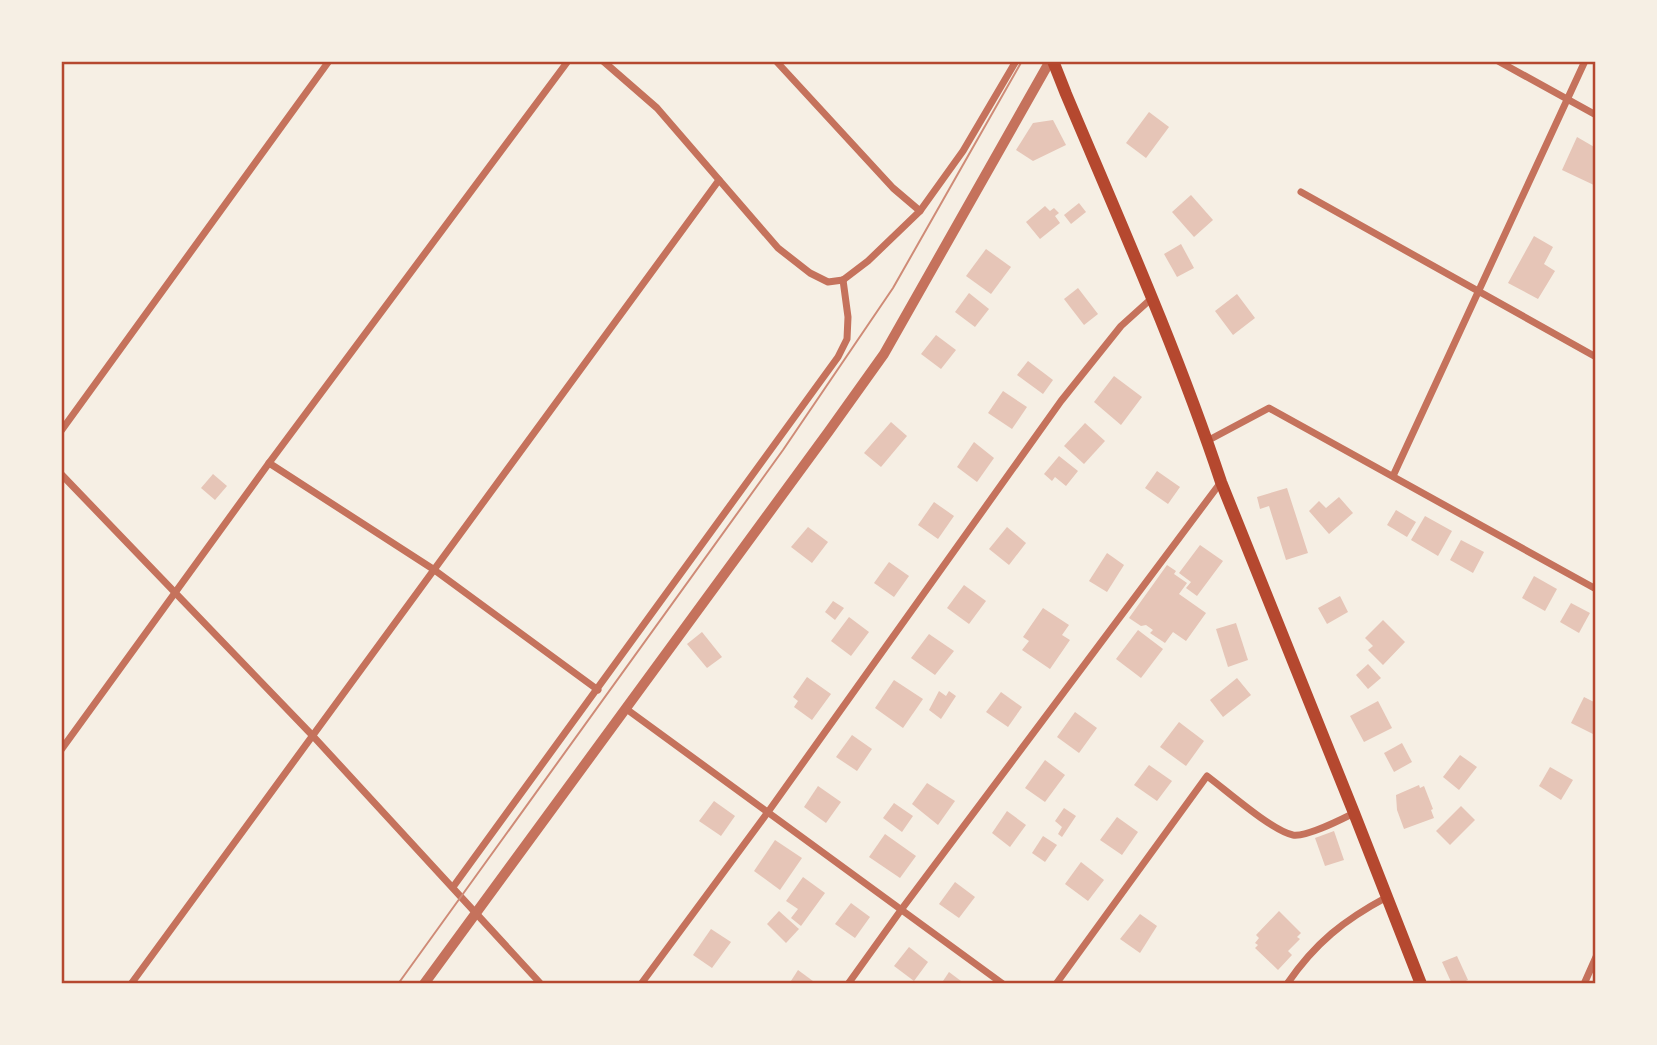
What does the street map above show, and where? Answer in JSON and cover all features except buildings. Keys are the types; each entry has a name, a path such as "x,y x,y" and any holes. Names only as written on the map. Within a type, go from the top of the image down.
{"main road":[{"path":"1051,61 1152,298 1221,482 1421,984"},
{"path":"1060,61 1066,94"}],"street":[{"path":"61,431 329,61"},
{"path":"61,750 269,463 568,61"},
{"path":"603,61 657,108 778,248 810,273 828,282 843,280 868,261 920,211 963,151 1016,61"},
{"path":"776,61 893,188 920,211"},
{"path":"424,984 884,354 1051,61"},
{"path":"1498,61 1596,115"},
{"path":"1393,476 1585,61"},
{"path":"131,984 719,180"},
{"path":"1301,192 1596,357"},
{"path":"453,887 838,357 847,339 848,317 843,280"},
{"path":"641,984 768,812 1060,401 1121,326 1152,298"},
{"path":"1207,441 1269,408 1596,589"},
{"path":"269,463 433,569 598,690"},
{"path":"61,474 312,735 541,984"},
{"path":"848,984 1221,482"},
{"path":"625,708 1003,984"},
{"path":"1056,984 1207,776 1271,825 1294,835 1318,830 1354,814"},
{"path":"1287,984 1299,966 1334,930 1387,897"},
{"path":"1584,984 1596,957"}],"tram line":[{"path":"398,984 783,450 893,288 1022,61"}]}
